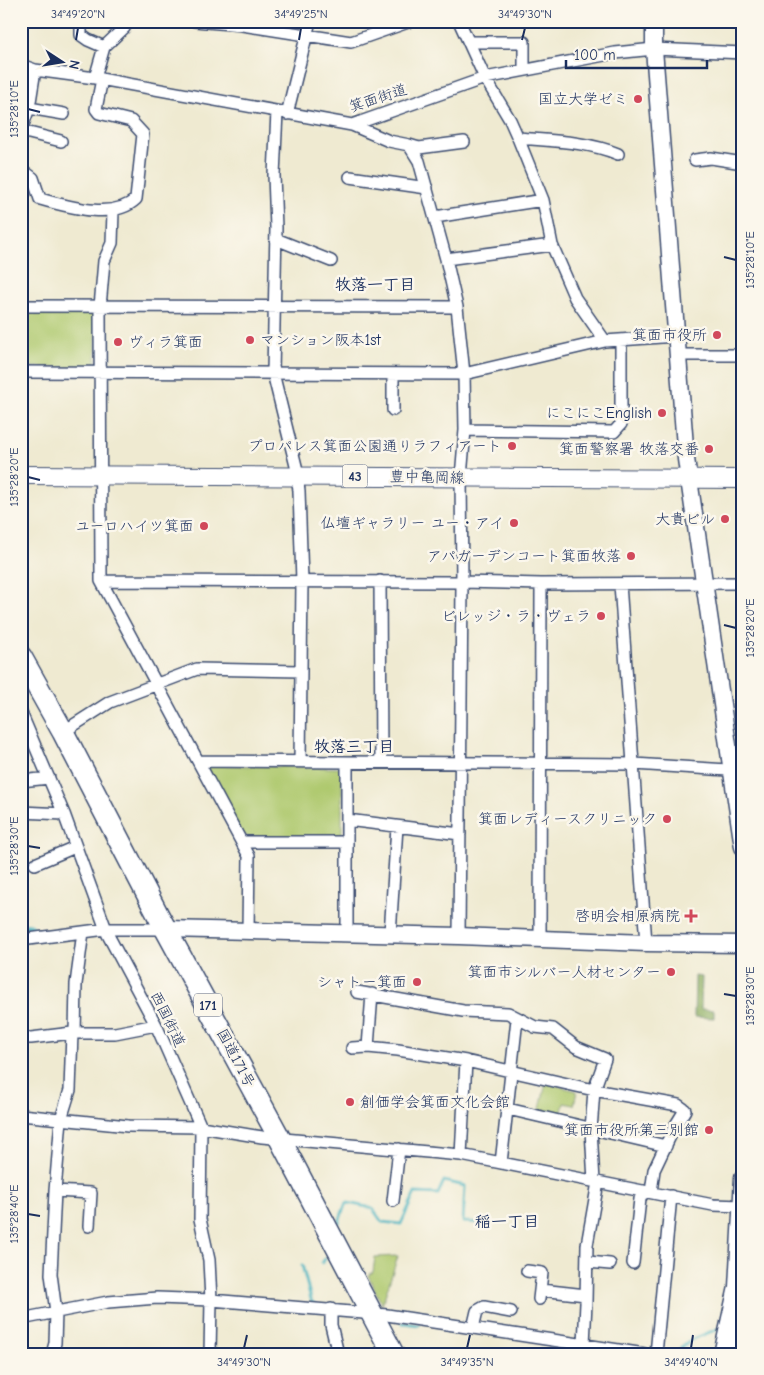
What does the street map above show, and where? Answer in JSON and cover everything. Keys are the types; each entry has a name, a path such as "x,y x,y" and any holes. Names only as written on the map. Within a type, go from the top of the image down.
{"highway":[{"name":"国道171号","path":"21,658 63,732 166,929 373,1313 393,1354"}],"main road":[{"name":"豊中亀岡線","path":"21,474 743,479"}],"street":[{"path":"81,21 81,35 104,47"},
{"path":"21,169 34,178 40,199 74,207 113,211 128,206 136,199 143,134 131,121 100,113 96,109 98,78 104,47 124,28 128,21"},
{"path":"195,21 242,25 351,42 411,21"},
{"path":"300,761 302,581 298,476 273,373 276,239 274,175 282,112 310,21"},
{"path":"459,21 485,78 510,120 518,138 543,200 552,245 575,298 605,341"},
{"path":"654,21 654,49 686,460 737,771 743,848"},
{"path":"468,42 524,42 524,70"},
{"name":"箕面街道","path":"21,65 35,70 98,78 352,125 485,78 615,53 654,49 743,53"},
{"path":"35,70 29,108 21,131 61,141"},
{"path":"29,108 64,114"},
{"path":"352,125 389,141 419,148 464,142"},
{"path":"518,138 596,147 618,154"},
{"path":"409,145 419,161 446,259 457,307 464,374 465,430 461,477 459,936"},
{"path":"695,160 711,158 743,162"},
{"path":"350,177 427,188"},
{"path":"435,217 543,200"},
{"path":"113,211 112,243 104,261 100,307 101,581 248,856 248,930"},
{"path":"276,239 331,261"},
{"path":"446,259 552,245"},
{"path":"21,306 457,307"},
{"path":"21,372 464,374 605,341 676,336"},
{"path":"465,430 614,432 621,424 621,340"},
{"path":"678,355 743,355"},
{"path":"393,374 393,410"},
{"path":"101,581 380,581 541,584 743,583"},
{"path":"380,581 381,762"},
{"path":"540,939 541,584"},
{"path":"620,584 646,943"},
{"path":"63,732 110,702 197,669 300,671"},
{"name":"西国街道","path":"21,713 25,729 64,814 106,928 156,1026 202,1127 200,1219 209,1260 211,1300 210,1354"},
{"path":"198,761 634,764 737,771"},
{"path":"346,762 347,933"},
{"path":"21,780 49,778"},
{"path":"21,812 64,814"},
{"path":"347,820 460,834"},
{"path":"390,934 397,826"},
{"path":"242,842 347,842"},
{"path":"35,864 75,847"},
{"path":"21,940 106,928 248,930 646,943 743,944"},
{"path":"52,1354 55,1343 56,1312 51,1274 55,1191 61,1119 70,1090 76,984 83,932"},
{"path":"356,992 463,1012 508,1013 535,1027 553,1029 576,1047 605,1059 594,1090 591,1130 596,1182 587,1245 588,1262 584,1344"},
{"path":"368,1048 372,994"},
{"path":"501,1163 517,1019"},
{"path":"21,1038 74,1033 114,1033 156,1026"},
{"path":"352,1048 398,1050 466,1061 594,1090 678,1105 685,1110 674,1128 654,1170 648,1191 640,1199 633,1262"},
{"path":"461,1155 466,1061"},
{"path":"508,1109 591,1130 666,1146"},
{"path":"21,1115 128,1126 202,1127 280,1138 461,1155 713,1205 742,1206"},
{"path":"393,1201 398,1149"},
{"path":"739,1354 740,1332 737,1288 743,1177"},
{"path":"55,1191 91,1192 89,1226"},
{"path":"656,1354 671,1196"},
{"path":"588,1262 610,1264"},
{"path":"527,1271 542,1273 540,1294 586,1295"},
{"path":"722,1354 737,1288"},
{"path":"22,1319 108,1302 157,1298 211,1300 373,1313 584,1344 617,1352 645,1354"},
{"path":"473,1328 477,1311 484,1307 511,1312"},
{"path":"331,1310 331,1325 338,1354"}],"green space":[{"path":"26,311 92,311 96,315 96,365 93,368 25,367 21,364 22,316"},
{"path":"210,765 339,768 342,771 342,835 338,838 248,837 239,832 207,768"},
{"path":"695,976 702,977 701,1009 714,1010 714,1018 694,1017"},
{"path":"546,1083 577,1091 574,1105 564,1103 560,1119 539,1113"},
{"path":"398,1256 382,1305 368,1275 373,1272 375,1257"}],"waterway":[{"path":"21,932 28,932"},
{"path":"339,1222 345,1205 348,1203 372,1208 382,1222 401,1224 415,1193 438,1194 444,1181 465,1186 463,1222 489,1223"},
{"path":"322,1263 325,1259"},
{"path":"302,1265 312,1303 314,1303"},
{"path":"403,1323 419,1325"},
{"path":"680,1349 691,1340 717,1329"}],"place":[{"name":"国立大学ゼミ","path":"638,99"},
{"name":"箕面市役所","path":"717,335"},
{"name":"マンション阪本1st","path":"250,340"},
{"name":"ヴィラ箕面","path":"118,342"},
{"name":"にこにこEnglish","path":"662,413"},
{"name":"プロパレス箕面公園通りラフィアート","path":"512,446"},
{"name":"箕面警察署 牧落交番","path":"709,449"},
{"name":"大貴ビル","path":"725,519"},
{"name":"仏壇ギャラリー ユー・アイ","path":"514,523"},
{"name":"ユーロハイツ箕面","path":"204,526"},
{"name":"アパガーデンコート箕面牧落","path":"631,556"},
{"name":"ビレッジ・ラ・ヴェラ","path":"601,616"},
{"name":"箕面レディースクリニック","path":"667,819"},
{"name":"啓明会相原病院","path":"691,916"},
{"name":"箕面市シルバー人材センター","path":"671,972"},
{"name":"シャトー箕面","path":"417,982"},
{"name":"創価学会箕面文化会館","path":"350,1102"},
{"name":"箕面市役所第三別館","path":"709,1130"}],"district":[{"name":"牧落一丁目","path":"375,285"},
{"name":"牧落三丁目","path":"354,747"},
{"name":"稲一丁目","path":"507,1222"}]}
